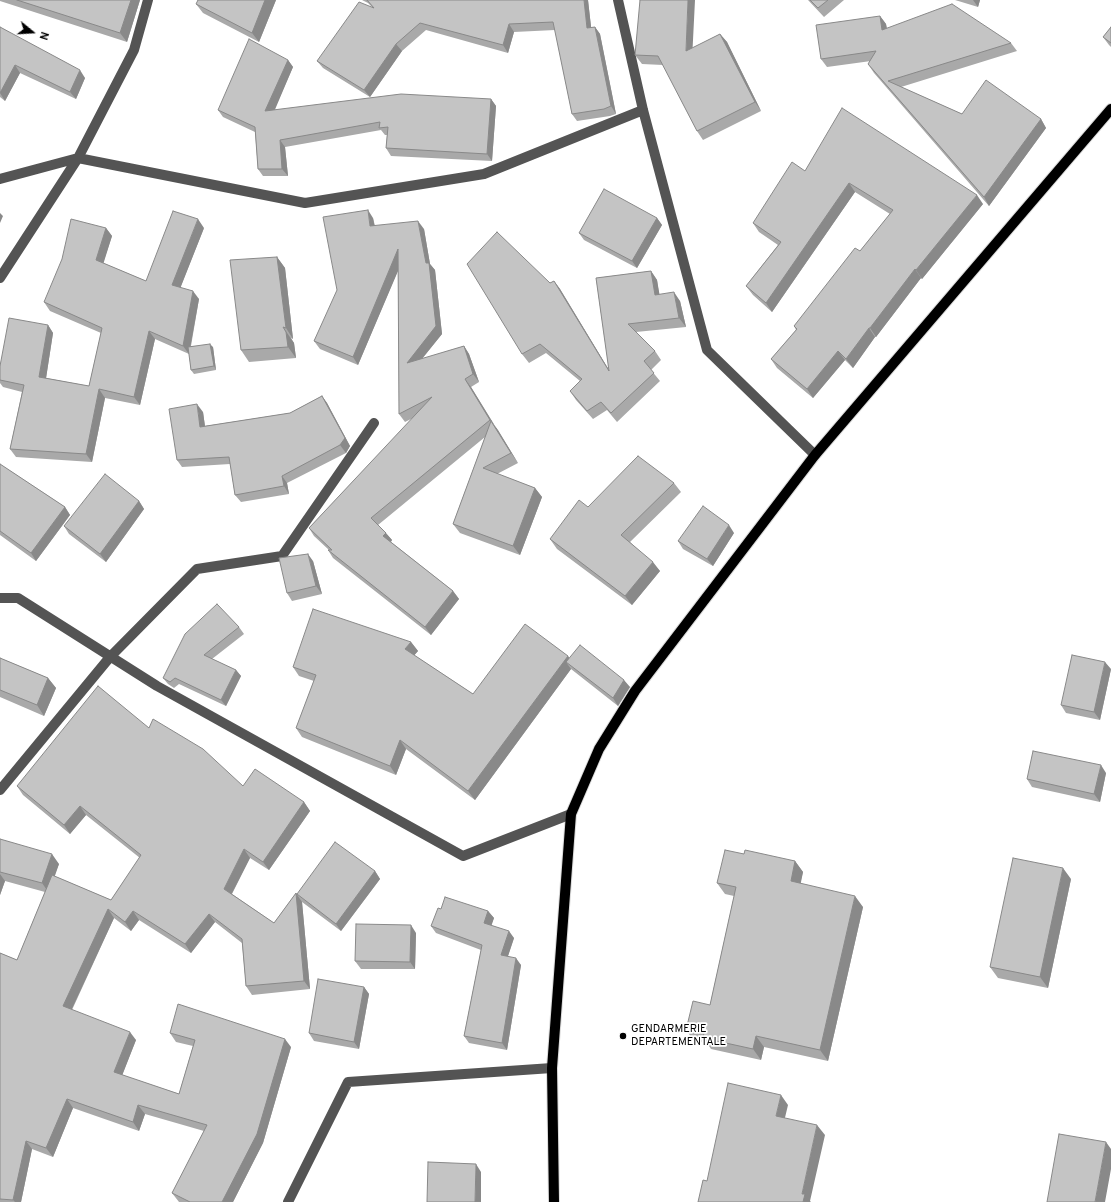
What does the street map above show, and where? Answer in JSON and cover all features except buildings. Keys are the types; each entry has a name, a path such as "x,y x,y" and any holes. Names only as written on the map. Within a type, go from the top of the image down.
{"main road":[{"path":"554,1202 552,1068 571,814 600,749 635,691 815,455 1111,109"}],"street":[{"path":"0,278 78,158 134,50 148,0"},
{"path":"618,0 642,110 707,350 815,455"},
{"path":"0,179 78,158 305,203 484,174 642,110"},
{"path":"0,790 110,657 197,569 282,556 374,424"},
{"path":"0,598 18,598 157,686 463,856 571,814"},
{"path":"288,1202 348,1082 552,1068"}],"place":[{"name":"GENDARMERIE DEPARTEMENTALE","path":"623,1036"}]}
